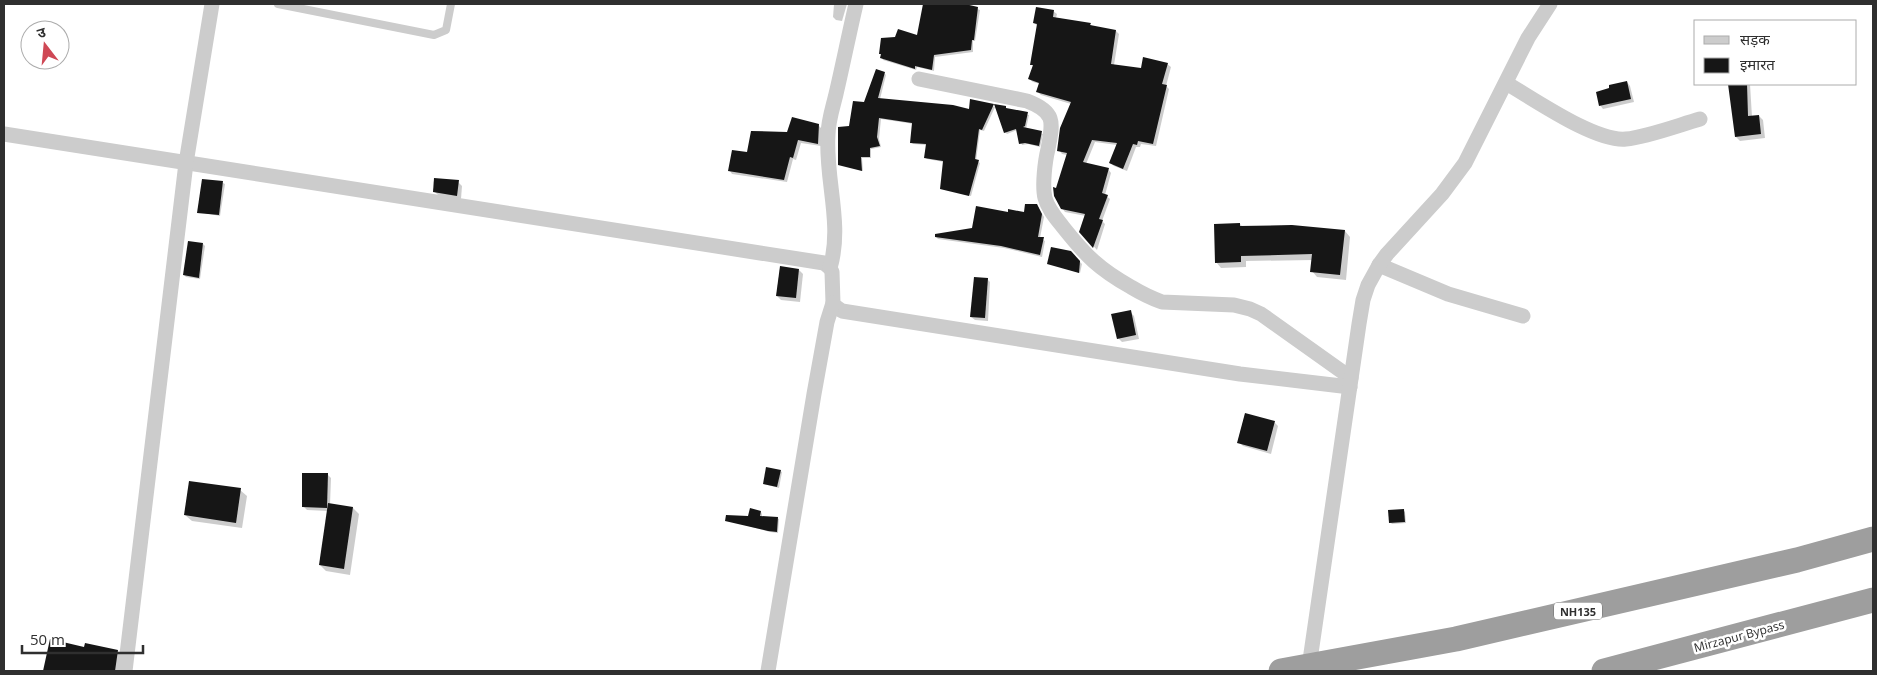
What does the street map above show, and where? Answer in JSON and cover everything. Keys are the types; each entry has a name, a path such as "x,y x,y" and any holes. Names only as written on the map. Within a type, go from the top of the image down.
{"highway":[{"name":"NH135","path":"1281,671 1466,637 1797,560 1873,539"},
{"name":"Mirzapur Bypass","path":"1604,671 1873,600"}],"street":[{"path":"125,671 186,163 212,4"},
{"path":"768,671 814,394 827,322 833,303 830,268 834,256 835,235 833,201 827,164 828,133 856,4"},
{"path":"1310,667 1350,383 1363,300 1368,285 1387,254 1442,194 1466,163 1528,38 1550,4"},
{"path":"919,79 1026,101 1040,106 1048,114 1052,124 1045,175 1044,190 1046,202 1054,216 1082,251 1096,265 1152,299 1162,302 1234,305 1261,314 1350,383"},
{"path":"1506,83 1591,132 1612,139 1627,139 1700,118"},
{"path":"4,134 824,263 830,268"},
{"path":"1379,265 1448,294 1523,316"},
{"path":"833,303 834,306 842,311 1240,374 1350,383"}],"lane":[{"path":"278,4 434,35 446,30 451,4"}],"building":[{"path":"923,4 965,4 978,7 971,50 934,55 932,70 915,66 915,69 880,58 881,38 895,37 898,29 917,35"},
{"path":"1036,7 1054,10 1053,17 1091,23 1090,25 1116,30 1111,64 1141,68 1143,57 1168,63 1162,84 1167,85 1153,144 1138,141 1137,145 1133,144 1123,169 1109,163 1117,143 1092,140 1083,162 1109,168 1102,193 1108,195 1099,219 1103,220 1093,248 1079,232 1085,214 1061,209 1054,196 1053,187 1056,188 1067,153 1057,151 1060,128 1071,102 1036,92 1039,83 1028,79 1033,65 1030,65 1037,24 1033,23"},
{"path":"876,69 885,72 878,98 953,105 969,109 970,99 994,104 982,130 979,129 975,159 979,160 969,196 940,189 943,161 924,158 926,144 910,143 912,123 879,118 877,137 880,146 870,148 870,157 861,157 862,171 838,165 838,127 849,126 853,101 864,102"},
{"path":"1627,81 1631,99 1599,106 1596,92 1609,88 1609,85"},
{"path":"1728,85 1747,85 1748,116 1759,115 1761,134 1735,137"},
{"path":"994,104 1028,112 1025,126 1023,127 1042,131 1039,146 1025,143 1019,144 1016,129 1004,133"},
{"path":"792,117 819,124 818,144 798,140 793,158 790,157 784,180 728,171 732,150 747,152 751,131 787,132"},
{"path":"434,178 459,180 457,196 433,192"},
{"path":"202,179 223,181 219,215 197,213"},
{"path":"1025,204 1037,204 1042,214 1038,237 1044,237 1040,255 1001,246 935,237 935,234 972,228 976,206 1008,212 1008,209 1024,212"},
{"path":"1240,223 1240,226 1292,225 1345,230 1340,275 1310,272 1312,254 1241,256 1241,262 1215,263 1214,224"},
{"path":"188,241 203,243 199,278 183,275"},
{"path":"1051,247 1071,251 1080,261 1079,273 1047,264"},
{"path":"780,266 799,269 796,298 776,296"},
{"path":"974,277 988,278 985,318 970,317"},
{"path":"1131,310 1136,335 1117,339 1111,314"},
{"path":"1245,413 1275,421 1267,451 1237,443"},
{"path":"766,467 781,470 777,487 763,484"},
{"path":"302,473 328,473 327,508 302,507"},
{"path":"189,481 241,488 236,523 184,515"},
{"path":"328,503 353,507 344,569 319,565"},
{"path":"750,508 761,511 760,516 778,517 777,532 725,521 726,515 748,516"},
{"path":"1404,509 1405,522 1389,523 1388,510"},
{"path":"50,639 84,647 85,643 118,650 115,671 43,671"}]}
